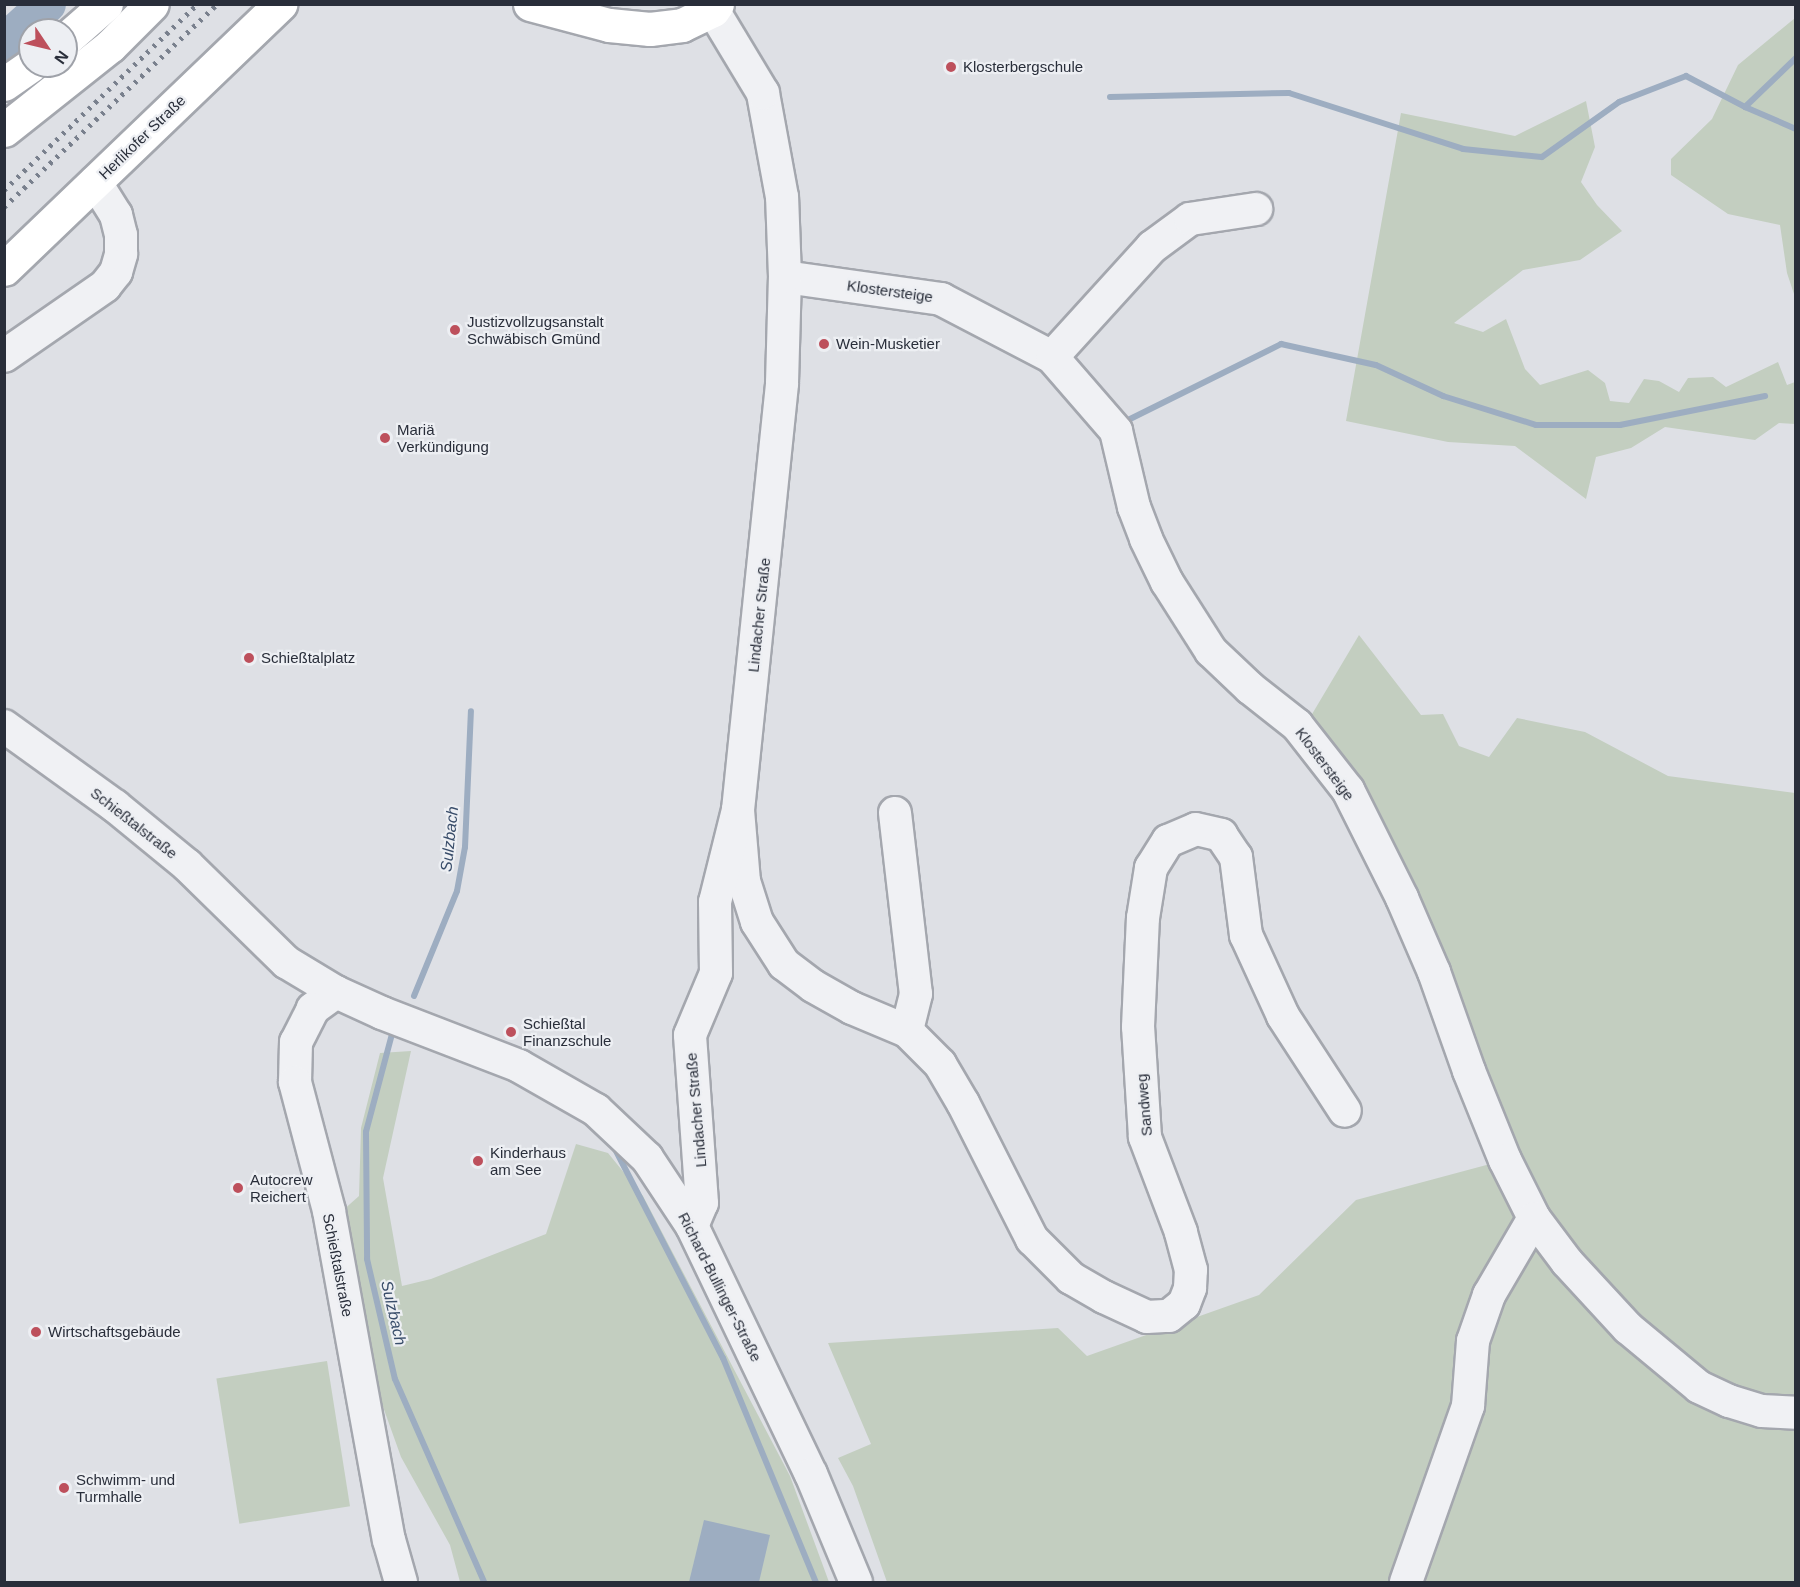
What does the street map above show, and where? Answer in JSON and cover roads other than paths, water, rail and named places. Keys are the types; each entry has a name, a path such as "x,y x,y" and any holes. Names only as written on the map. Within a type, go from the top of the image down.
{"main road":[{"path":"78,28 106,4"},
{"path":"4,130 110,46 152,4"},
{"name":"Herlikofer Straße","path":"4,269 280,4"},
{"path":"530,4 609,25 650,28 682,25 715,7"},
{"path":"4,84 18,74"}],"street":[{"name":"Lindacher Straße","path":"692,1226 702,1203 690,1035 716,973 715,902 738,810 783,383 785,277 782,198 763,93 715,7"},
{"path":"4,356 96,292 116,272 121,254 121,235 116,215 95,182"},
{"path":"1052,357 1152,247 1190,219 1256,209"},
{"name":"Klostersteige","path":"785,277 941,298 1052,357 1116,431 1134,507 1146,539 1167,582 1211,651 1250,687 1298,725 1348,790 1434,972 1469,1071 1505,1160 1534,1218 1567,1262 1628,1328 1700,1387 1729,1401 1762,1411 1796,1413"},
{"name":"Schießtalstraße","path":"4,726 115,806 187,865 286,962 336,992 313,1010 296,1042 295,1082 329,1211 388,1540 401,1582"},
{"name":"Sandweg","path":"738,810 744,881 757,922 784,964 813,986 852,1008 907,1031 940,1064 1032,1239 1071,1278 1104,1297 1147,1317 1169,1316 1184,1304 1190,1288 1191,1270 1181,1232 1145,1137 1138,983 1143,918 1151,868 1168,842 1196,829 1221,835 1236,857 1246,935 1283,1016 1345,1111"},
{"path":"895,813 916,994 907,1031"},
{"name":"Richard-Bullinger-Straße","path":"336,992 382,1013 519,1066 596,1110 647,1158 692,1226 811,1474 856,1582"},
{"path":"1406,1582 1468,1406 1473,1341 1489,1295 1534,1218"}],"water":[{"path":"704,1520 770,1535 759,1582 689,1582"}],"waterway":[{"path":"4,43 47,4"},
{"path":"1110,97 1289,93 1463,149 1542,157 1619,102 1686,76 1745,107 1796,58"},
{"path":"1745,107 1796,129"},
{"path":"1122,423 1281,344 1376,365 1443,396 1536,425 1620,425 1765,396"},
{"name":"Sulzbach","path":"414,996 457,891 465,847 471,711"},
{"name":"Sulzbach","path":"392,1034 366,1132 367,1259 395,1379 484,1582"},
{"path":"615,1142 615,1149 723,1358 816,1582"}],"railway":[{"path":"4,190 197,4"},
{"path":"4,207 217,4"}],"place":[{"name":"Klosterbergschule","path":"951,67"},
{"name":"Justizvollzugsanstalt Schwäbisch Gmünd","path":"455,330"},
{"name":"Wein-Musketier","path":"824,344"},
{"name":"Mariä Verkündigung","path":"385,438"},
{"name":"Schießtalplatz","path":"249,658"},
{"name":"Schießtal Finanzschule","path":"511,1032"},
{"name":"Kinderhaus am See","path":"478,1161"},
{"name":"Autocrew Reichert","path":"238,1188"},
{"name":"Wirtschaftsgebäude","path":"36,1332"},
{"name":"Schwimm- und Turmhalle","path":"64,1488"}]}
